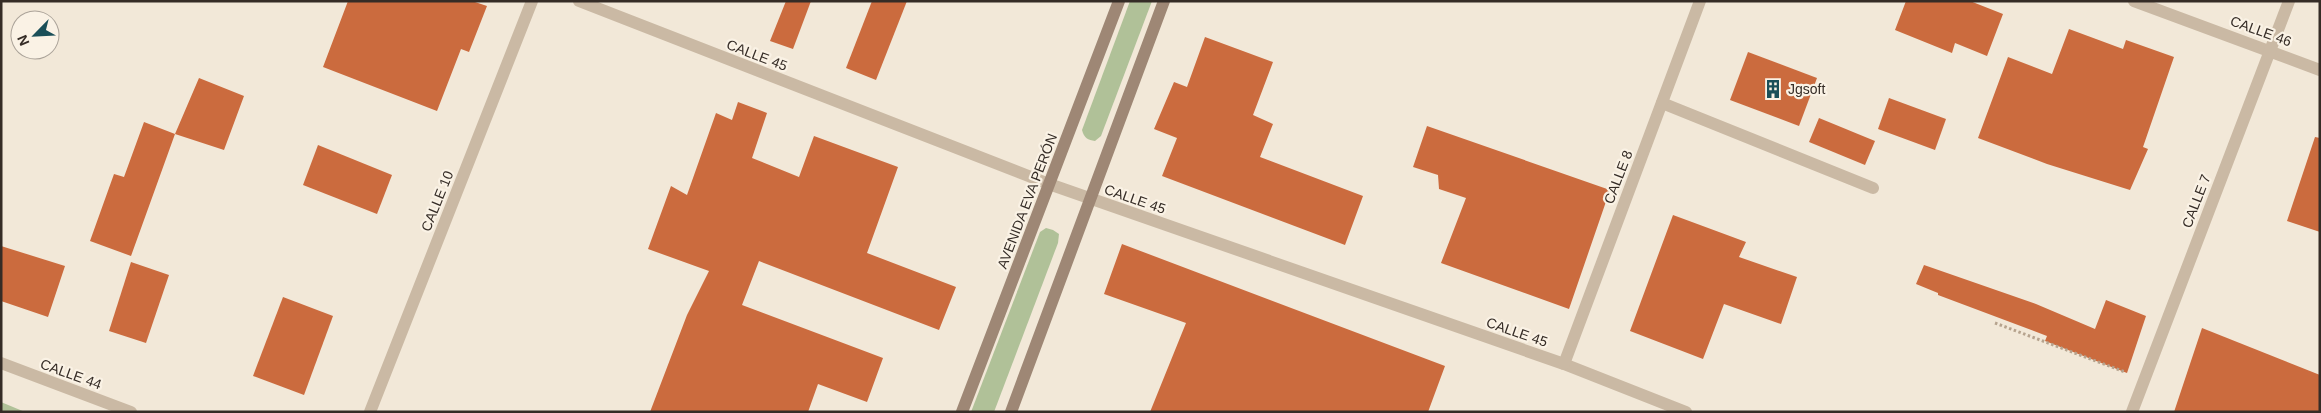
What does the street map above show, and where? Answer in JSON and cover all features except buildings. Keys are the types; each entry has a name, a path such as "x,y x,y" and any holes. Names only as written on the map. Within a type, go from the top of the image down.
{"main road":[{"name":"AVENIDA EVA PERÓN","path":"962,412 1120,1"},
{"path":"1011,412 1044,329 1089,199 1164,1"}],"street":[{"name":"CALLE 10","path":"370,412 532,1"},
{"name":"CALLE 45","path":"579,1 1089,199 1564,364 1686,412"},
{"name":"CALLE 8","path":"1564,364 1700,1"},
{"name":"CALLE 46","path":"2134,1 2320,70"},
{"name":"CALLE 7","path":"2132,412 2289,1"},
{"path":"1662,103 1873,188"},
{"name":"CALLE 44","path":"1,364 131,412"}],"path":[{"path":"1995,323 2144,379"}],"green space":[{"path":"1130,1 1152,1 1101,136 1095,141 1090,140 1085,137 1082,130"},
{"path":"1046,228 1059,234 1058,243 994,412 971,412 1040,232"},
{"path":"1,402 25,412 1,412"}],"place":[{"name":"Jgsoft","path":"1773,89"}]}
